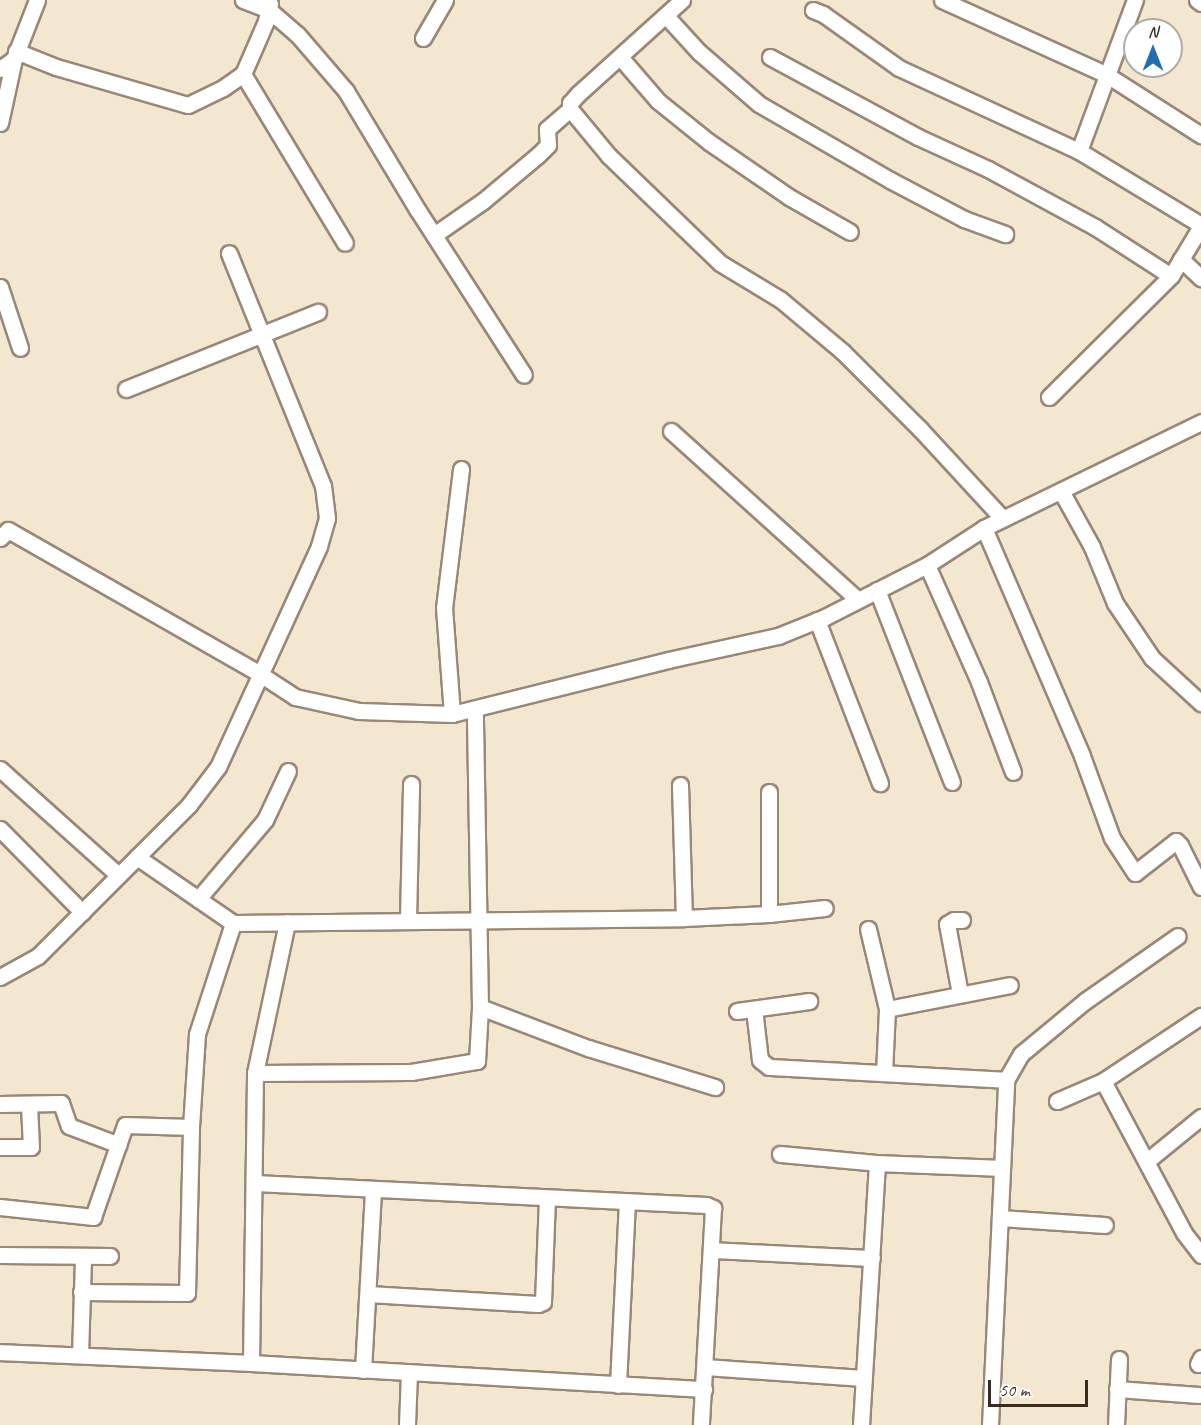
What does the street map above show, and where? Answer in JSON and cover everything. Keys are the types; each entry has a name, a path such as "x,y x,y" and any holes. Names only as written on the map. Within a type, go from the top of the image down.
{"street":[{"path":"0,123 15,55 37,0"},
{"path":"243,0 270,5 346,91 434,236 524,375"},
{"path":"423,38 445,0"},
{"path":"682,0 578,94 570,103 570,109 609,156 720,262 781,300 843,352 920,429 1003,519"},
{"path":"942,0 1107,75 1201,135"},
{"path":"1079,151 1136,0"},
{"path":"1197,0 1201,3"},
{"path":"15,55 188,105 223,88 243,74 270,5"},
{"path":"813,10 823,14 899,68 1079,151 1201,225 1171,276 1049,397"},
{"path":"666,16 699,52 759,105 822,143 964,219 1005,234"},
{"path":"0,69 15,55"},
{"path":"620,57 658,101 709,142 789,197 850,232"},
{"path":"770,57 918,137 988,169 1095,227 1171,276"},
{"path":"243,74 345,243"},
{"path":"434,236 483,201 538,155 549,143 547,129 570,109"},
{"path":"0,977 38,956 189,805 218,767 319,546 327,518 323,486 229,253"},
{"path":"1181,259 1201,278"},
{"path":"0,287 20,348"},
{"path":"126,388 318,312"},
{"path":"0,538 8,530 260,674 295,698 359,711 452,714 648,665 778,636 817,620 927,565 984,528 1201,422"},
{"path":"671,431 856,599"},
{"path":"452,714 444,608 461,469"},
{"path":"1061,491 1092,547 1114,603 1152,658 1201,703"},
{"path":"984,528 1078,746 1112,838 1135,873 1176,841 1201,887"},
{"path":"927,565 979,682 1013,772"},
{"path":"877,590 952,782"},
{"path":"817,620 880,783"},
{"path":"255,1073 411,1072 472,1064 477,1061 480,1007 475,710"},
{"path":"0,769 118,875"},
{"path":"198,898 265,820 288,771"},
{"path":"408,920 411,784"},
{"path":"680,785 684,918"},
{"path":"769,792 769,914"},
{"path":"0,829 82,912"},
{"path":"137,857 233,923 684,918 769,914 825,908"},
{"path":"960,994 947,924 962,920"},
{"path":"251,1363 255,1073 287,922"},
{"path":"81,1292 187,1293 191,1127 197,1034 233,923"},
{"path":"868,929 887,1009 884,1073"},
{"path":"990,1425 1006,1080 1021,1054 1085,1002 1178,936"},
{"path":"887,1009 1010,985"},
{"path":"737,1011 809,1002"},
{"path":"480,1007 588,1048 715,1087"},
{"path":"754,1009 760,1060 764,1065 1006,1080"},
{"path":"1057,1101 1103,1081 1201,1016"},
{"path":"1103,1081 1184,1233 1201,1255"},
{"path":"0,1104 61,1103 69,1126 118,1145"},
{"path":"0,1147 31,1147 29,1104"},
{"path":"1147,1161 1201,1117"},
{"path":"0,1207 93,1217 125,1125 191,1127"},
{"path":"780,1154 877,1163 1002,1168"},
{"path":"861,1425 877,1163"},
{"path":"255,1184 706,1205 712,1208 712,1250 701,1425"},
{"path":"363,1370 373,1190"},
{"path":"368,1294 538,1304 543,1302 547,1198"},
{"path":"618,1384 627,1202"},
{"path":"1000,1218 1105,1225"},
{"path":"712,1250 872,1258"},
{"path":"0,1255 110,1256"},
{"path":"80,1354 83,1257"},
{"path":"0,1352 80,1354 704,1389"},
{"path":"1116,1425 1119,1359"},
{"path":"705,1367 863,1378"},
{"path":"407,1425 409,1372"},
{"path":"1117,1389 1199,1395"}]}
